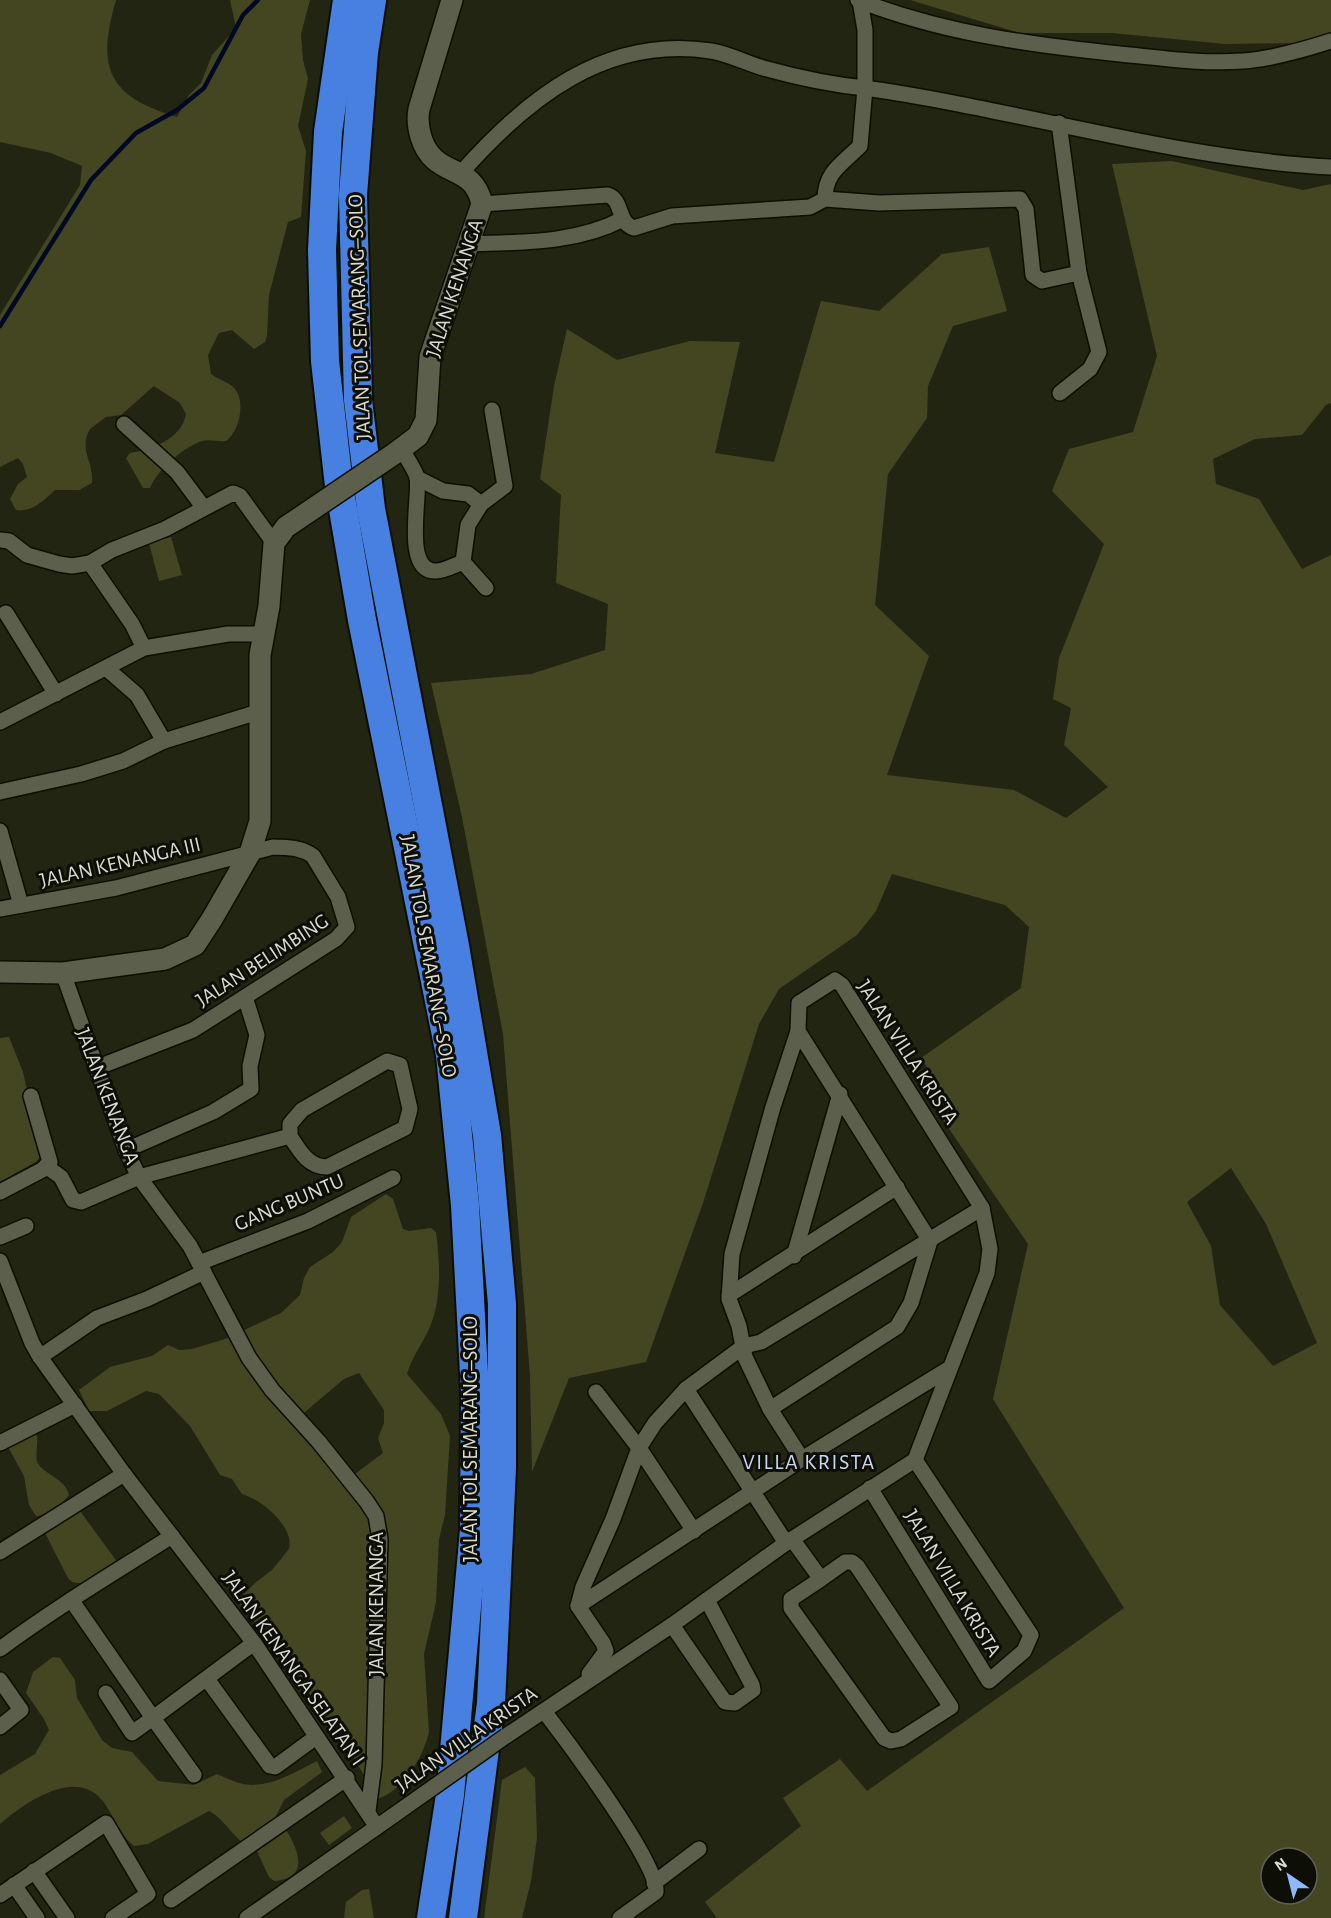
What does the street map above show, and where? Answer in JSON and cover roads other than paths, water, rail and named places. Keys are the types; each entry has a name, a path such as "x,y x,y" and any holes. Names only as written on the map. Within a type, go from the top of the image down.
{"highway":[{"name":"JALAN TOL SEMARANG–SOLO","path":"347,0 328,132 322,250 326,361 339,486 362,620 450,1055 465,1205 475,1392 474,1530 450,1794 431,1918"},
{"name":"JALAN TOL SEMARANG–SOLO","path":"372,0 364,52 353,195 358,400 371,509 456,946 487,1135 502,1304 502,1468 491,1703 463,1918"}],"street":[{"name":"JALAN KENANGA","path":"280,535 418,436 426,420 430,357 482,204 479,192 461,172 432,160 424,148 417,118 452,0"},
{"path":"859,0 938,27 1063,48 1194,62 1244,61 1308,48 1331,40"},
{"path":"825,199 825,185 829,175 860,146 865,88 866,30 859,0"},
{"path":"461,172 486,145 579,71 634,52 674,47 713,52 767,69 1059,123 1157,145 1331,167"},
{"path":"1059,123 1079,273 1099,352 1090,369 1060,393"},
{"path":"482,204 608,195 616,201 623,219 634,228 672,216 810,207 825,199 879,203 1020,199 1026,209 1033,275 1042,281 1079,273"},
{"path":"468,244 551,240 599,232 623,219"},
{"path":"486,588 463,562 468,525 481,504 505,486 492,410"},
{"path":"124,424 177,471 204,507"},
{"path":"398,451 417,478 443,491 468,494 481,504"},
{"path":"417,478 414,528 420,561 429,570 436,572 463,562"},
{"path":"0,540 9,541 27,555 59,564 72,566 90,563 112,550 165,529 233,492 280,535 260,655 260,821 249,853 195,945 165,959 63,973 0,972"},
{"path":"90,563 132,624 144,648"},
{"path":"6,613 56,694"},
{"path":"0,722 144,648 228,634 263,634"},
{"path":"106,668 136,695 164,741"},
{"path":"0,792 81,774 123,761 164,741 261,711"},
{"path":"0,831 21,905"},
{"name":"JALAN BELIMBING","path":"96,1068 193,1030 346,931 347,927 338,897 313,856 299,848 273,847 249,853"},
{"name":"JALAN KENANGA III","path":"0,909 116,888 249,853"},
{"name":"JALAN KENANGA","path":"63,973 126,1150 139,1178 190,1246 249,1358 272,1390 319,1442 376,1516 380,1539 374,1764 368,1811"},
{"name":"JALAN VILLA KRISTA","path":"377,1827 506,1736 672,1625 789,1541 915,1460 987,1273 990,1249 982,1208 842,985 835,980 799,1003 798,1031 773,1107 732,1254 729,1295 729,1304 744,1346 745,1357 770,1408 802,1459"},
{"path":"126,1150 213,1112 250,1089 250,1066 257,1035 244,997"},
{"path":"770,1408 897,1327 911,1303 930,1241 840,1094 798,1031"},
{"path":"387,1061 400,1065 410,1109 405,1128 327,1167 310,1162 302,1155 290,1136 290,1124 302,1110 387,1061"},
{"path":"794,1256 840,1094"},
{"path":"31,1096 49,1157 47,1167"},
{"path":"47,1167 61,1177 73,1200 81,1203 139,1178 290,1136"},
{"path":"0,1192 47,1167"},
{"name":"GANG BUNTU","path":"202,1268 308,1221 393,1178"},
{"path":"729,1295 794,1256 897,1187"},
{"path":"578,1606 583,1587 614,1519 639,1448 668,1407 686,1389 744,1346 761,1342 982,1208"},
{"path":"0,1237 26,1226"},
{"name":"JALAN KENANGA SELATAN I","path":"0,1261 6,1296 40,1358 124,1474 254,1643 377,1827"},
{"path":"40,1358 97,1318 147,1299 202,1268"},
{"path":"578,1606 802,1459 950,1368"},
{"path":"686,1389 753,1493 820,1579"},
{"path":"596,1392 639,1448 694,1531"},
{"path":"0,1443 75,1405"},
{"name":"JALAN VILLA KRISTA","path":"870,1488 989,1681 1024,1650 1031,1635 915,1460"},
{"path":"0,1552 124,1474"},
{"path":"0,1649 44,1616 72,1601 172,1536"},
{"path":"845,1562 852,1562 857,1566 951,1707 900,1739 891,1741 884,1738 791,1608 790,1599 820,1579 845,1562"},
{"path":"672,1625 725,1702 735,1703 749,1694 753,1689 752,1684 707,1600"},
{"path":"72,1601 194,1775"},
{"name":"JALAN VILLA KRISTA","path":"562,1698 596,1666 606,1651 578,1606"},
{"path":"106,1693 132,1733 254,1643"},
{"path":"207,1679 270,1766 275,1767 316,1737"},
{"path":"0,1680 21,1710 0,1727"},
{"path":"544,1711 597,1783 642,1856 655,1887"},
{"path":"171,1900 346,1778"},
{"path":"0,1894 106,1824 148,1894 113,1918"},
{"path":"247,1918 377,1827"},
{"path":"620,1918 699,1849"},
{"path":"34,1871 67,1918"},
{"path":"14,1885 37,1918"}],"waterway":[{"path":"0,326 91,180 136,133 177,110 204,88 243,15 258,0"}],"district":[{"name":"VILLA KRISTA","path":"809,1461"}]}
